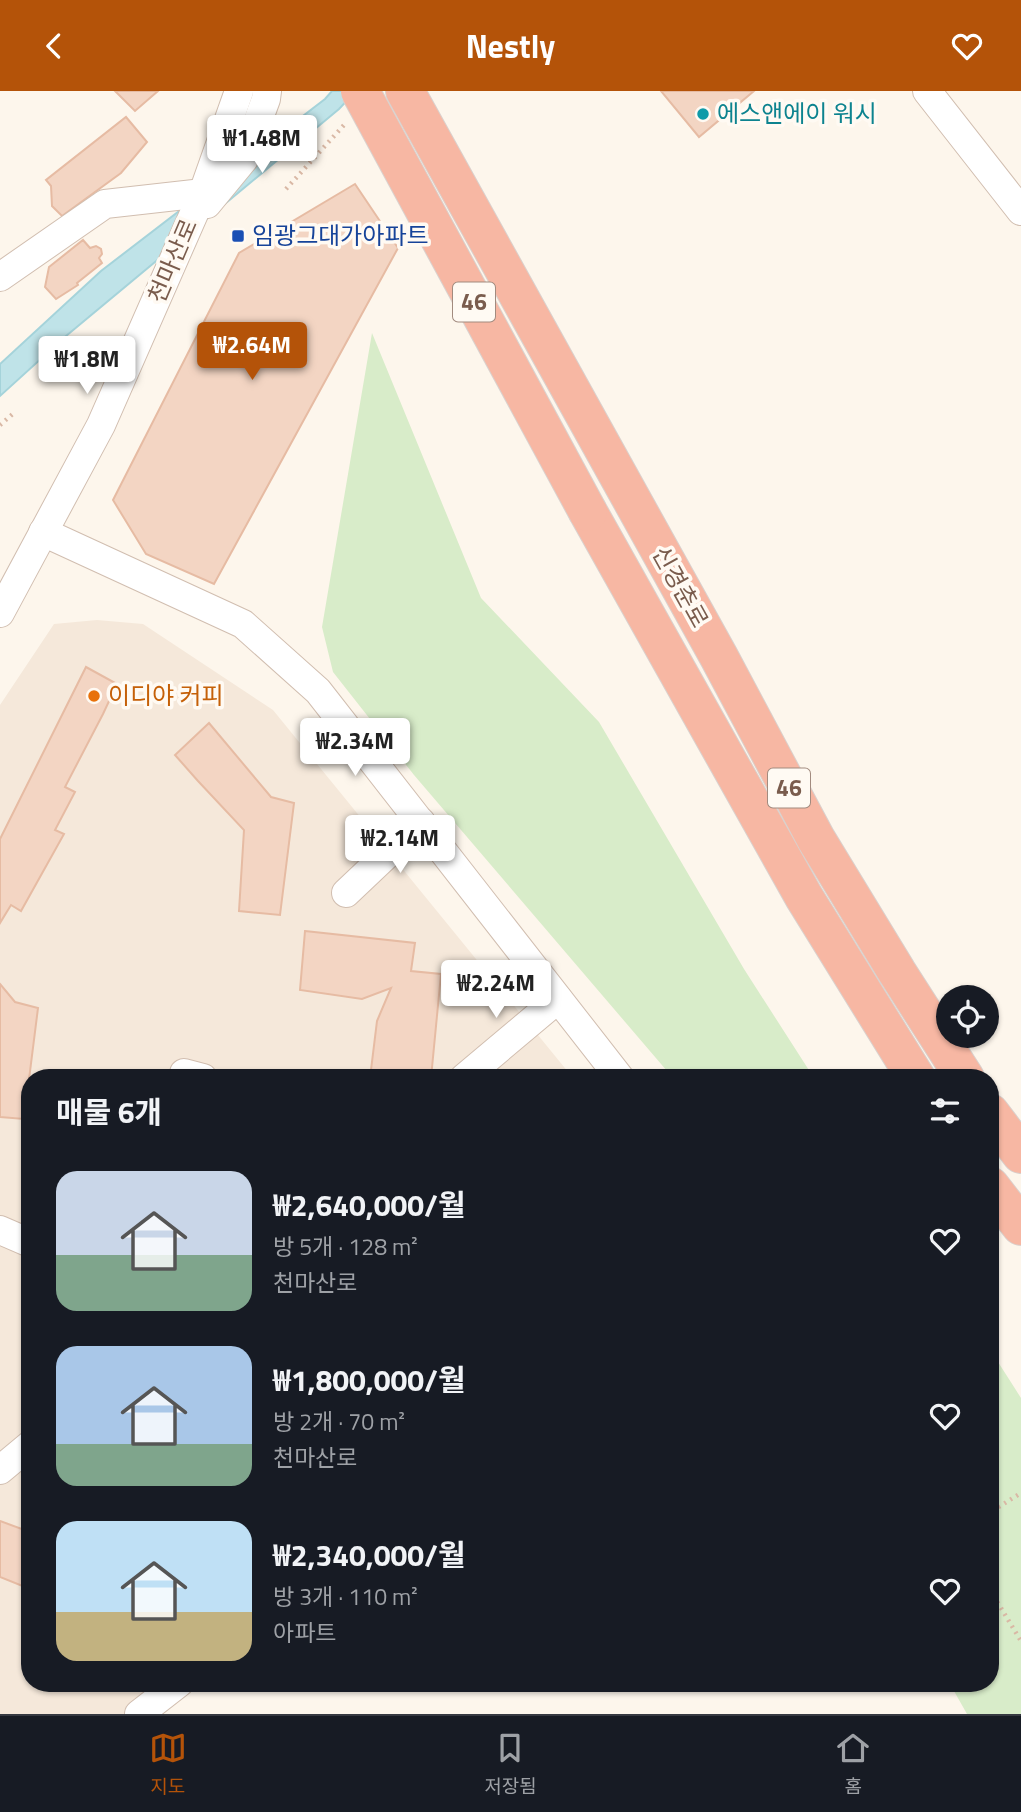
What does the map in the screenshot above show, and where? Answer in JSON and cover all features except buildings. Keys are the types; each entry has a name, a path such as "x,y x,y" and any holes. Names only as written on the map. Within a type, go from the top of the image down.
{"highway":[{"name":"신경춘로","path":"405,91 719,657 816,839 959,1069"},
{"name":"신경춘로","path":"354,106 588,512 804,897 910,1069"},
{"path":"999,1125 1021,1154"},
{"path":"999,1198 1021,1226"}],"street":[{"name":"천마산로","path":"0,613 101,425 203,193 239,91"},
{"path":"189,225 244,159 267,91"},
{"path":"927,91 1021,211"},
{"path":"0,277 105,204 203,193"},
{"path":"43,532 243,624 318,691 613,1069"},
{"path":"345,893 421,822"},
{"path":"475,1069 558,999"},
{"path":"0,1230 21,1239"},
{"path":"0,1470 21,1452"},
{"path":"139,1714 167,1692"}],"path":[{"path":"286,189 354,106"},
{"path":"0,425 15,412"},
{"path":"999,1507 1021,1493"},
{"path":"999,1605 1021,1641"}],"shaded area":[{"path":"97,620 143,624 273,710 566,1069 21,1069 21,1692 160,1692 134,1714 0,1714 0,705 54,624"}],"green space":[{"path":"372,333 481,598 599,722 744,969 808,1069 665,1069 414,775 333,672 322,627"},
{"path":"999,1364 1021,1398 1021,1714 967,1714 955,1692 999,1692"}],"water":[{"path":"332,91 356,91 339,109 66,336 0,396 0,364 101,271"}],"place":[{"name":"에스앤에이 워시","path":"703,114"},
{"name":"임광그대가아파트","path":"238,236"},
{"name":"이디야 커피","path":"94,696"}]}
